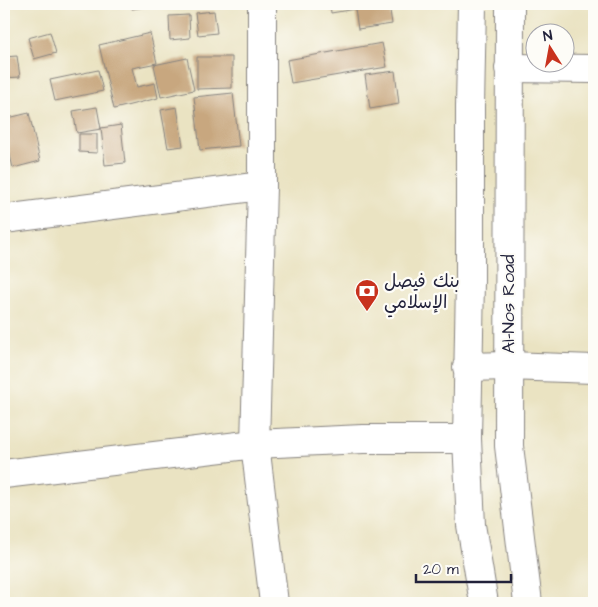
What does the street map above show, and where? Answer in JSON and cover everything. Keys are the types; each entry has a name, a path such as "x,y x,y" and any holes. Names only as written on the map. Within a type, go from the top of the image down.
{"street":[{"path":"262,4 262,186 254,444 274,603"},
{"path":"472,4 466,439 471,525 484,603"},
{"name":"Al-Nos Road","path":"510,4 509,446 528,603"},
{"path":"509,68 594,69"},
{"path":"4,219 262,186"},
{"path":"467,367 508,366 594,369"},
{"path":"4,474 254,444 363,439 466,439"}],"building":[{"path":"131,4 150,4 151,6 132,9"},
{"path":"330,4 389,4 392,24 358,29 355,9 331,13"},
{"path":"214,11 217,33 198,35 195,13"},
{"path":"189,15 190,38 170,40 169,16"},
{"path":"50,32 56,53 34,59 28,38"},
{"path":"150,33 157,63 132,68 137,87 155,83 158,98 114,109 99,45"},
{"path":"382,43 387,67 291,83 287,60"},
{"path":"17,56 20,77 4,78 4,57"},
{"path":"197,57 232,57 232,88 197,89"},
{"path":"187,58 194,90 161,97 154,65"},
{"path":"98,70 103,91 55,101 50,80"},
{"path":"395,71 399,104 370,109 365,75"},
{"path":"233,93 239,146 200,150 194,97"},
{"path":"97,107 101,129 77,133 73,111"},
{"path":"177,107 183,146 168,148 161,110"},
{"path":"29,113 40,161 13,168 4,130 4,119"},
{"path":"121,125 125,163 105,165 101,128"},
{"path":"79,134 97,134 97,153 79,152"}],"place":[{"name":"بنك فيصل الإسلامي","path":"367,312"}]}
